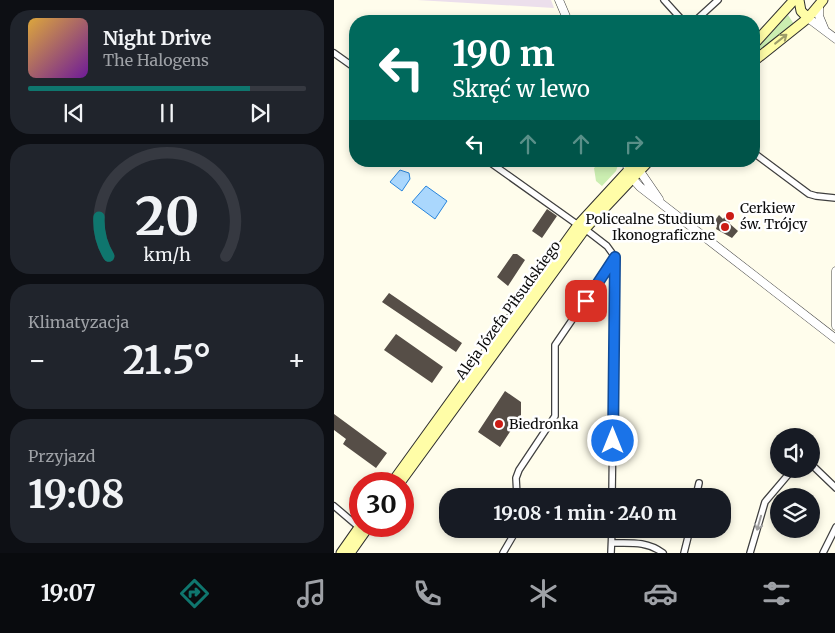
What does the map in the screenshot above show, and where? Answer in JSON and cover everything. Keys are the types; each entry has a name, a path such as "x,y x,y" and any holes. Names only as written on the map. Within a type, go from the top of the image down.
{"main road":[{"path":"760,37 794,0"},
{"path":"799,0 801,9 808,18"},
{"path":"760,56 808,18 821,3"},
{"name":"Aleja Józefa Piłsudskiego","path":"400,472 581,227 633,167"},
{"name":"Aleja Józefa Piłsudskiego","path":"407,472 581,227"},
{"path":"341,553 356,537"},
{"path":"350,553 359,537"}],"street":[{"path":"559,0 565,15"},
{"path":"664,0 678,15"},
{"path":"702,15 718,0"},
{"path":"821,3 819,16 824,28"},
{"path":"808,18 824,28 835,39"},
{"path":"334,53 349,64"},
{"path":"760,157 810,194 835,198"},
{"path":"496,167 607,246 615,257 612,488"},
{"path":"633,167 640,187 835,339"},
{"path":"516,488 516,478 519,470 555,416 555,345 615,257"},
{"path":"835,271 835,326"},
{"path":"820,473 835,488"},
{"path":"750,553 765,502 785,478"},
{"path":"698,488 699,483"},
{"path":"334,506 349,517"},
{"path":"823,553 835,527"},
{"path":"503,553 512,538"},
{"path":"611,553 612,538"},
{"path":"684,553 688,538"},
{"path":"612,543 643,543 655,547 663,553"}],"shaded area":[{"path":"417,0 551,0 554,8"}],"green space":[{"path":"788,15 794,24 760,50 760,45"},
{"path":"617,167 602,186 596,181 594,168"}],"water":[{"path":"400,170 409,173 410,179 402,191 390,182"},
{"path":"426,186 447,201 435,219 412,202"}],"building":[{"path":"547,209 557,216 542,238 532,231"},
{"name":"Policealne Studium Ikonograficzne","path":"729,211 735,216 729,223 738,231 732,238 716,229 717,226 713,223 719,215 723,219"},
{"path":"513,254 517,254 525,260 508,286 497,277"},
{"path":"389,293 462,343 456,352 382,302"},
{"path":"396,334 443,367 432,383 384,350"},
{"name":"Biedronka","path":"505,391 521,402 521,415 500,447 478,432"},
{"path":"334,414 387,453 376,468 343,444 346,439 334,430"}],"place":[{"name":"Cerkiew św. Trójcy","path":"730,216"},
{"name":"Policealne Studium Ikonograficzne","path":"725,227"},
{"name":"Biedronka","path":"499,424"}],"route":[{"path":"586,301 615,257 613,441"}]}
